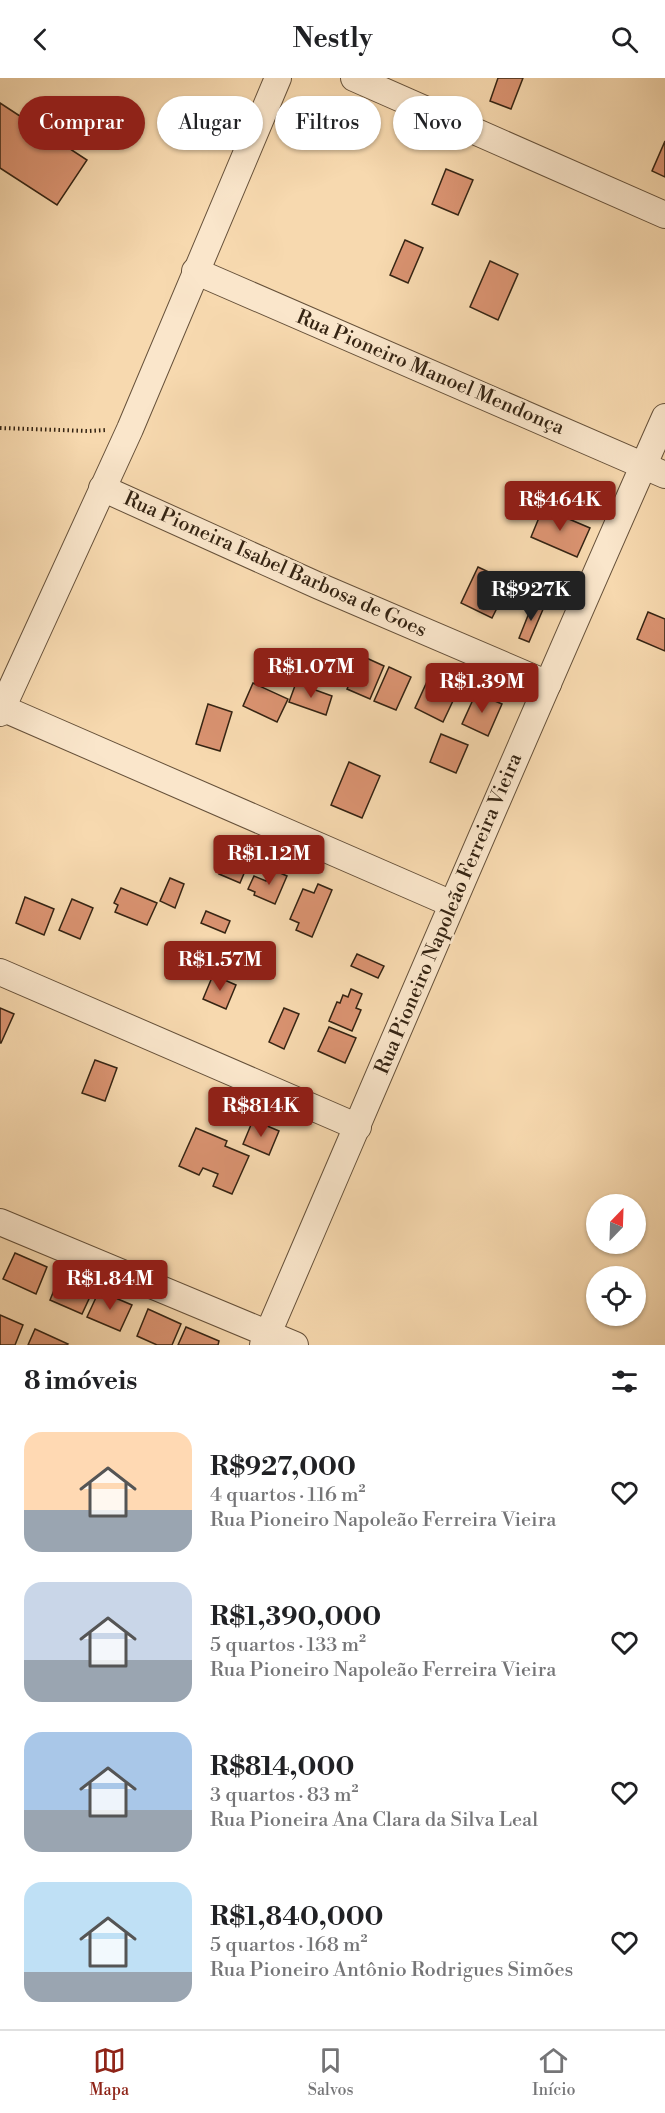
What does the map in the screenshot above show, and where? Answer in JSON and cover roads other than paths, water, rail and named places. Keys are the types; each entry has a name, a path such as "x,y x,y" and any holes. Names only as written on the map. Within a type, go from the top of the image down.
{"street":[{"path":"278,78 130,429 1,711 452,904"},
{"path":"354,78 665,215"},
{"name":"Rua Pioneiro Manoel Mendonça","path":"195,271 654,470"},
{"name":"Rua Pioneiro Napoleão Ferreira Vieira","path":"265,1339 548,684 654,470 665,417"},
{"name":"Rua Pioneira Isabel Barbosa de Goes","path":"102,488 319,586 548,684"},
{"path":"0,972 358,1127"},
{"path":"0,1222 265,1339 295,1345"}]}
